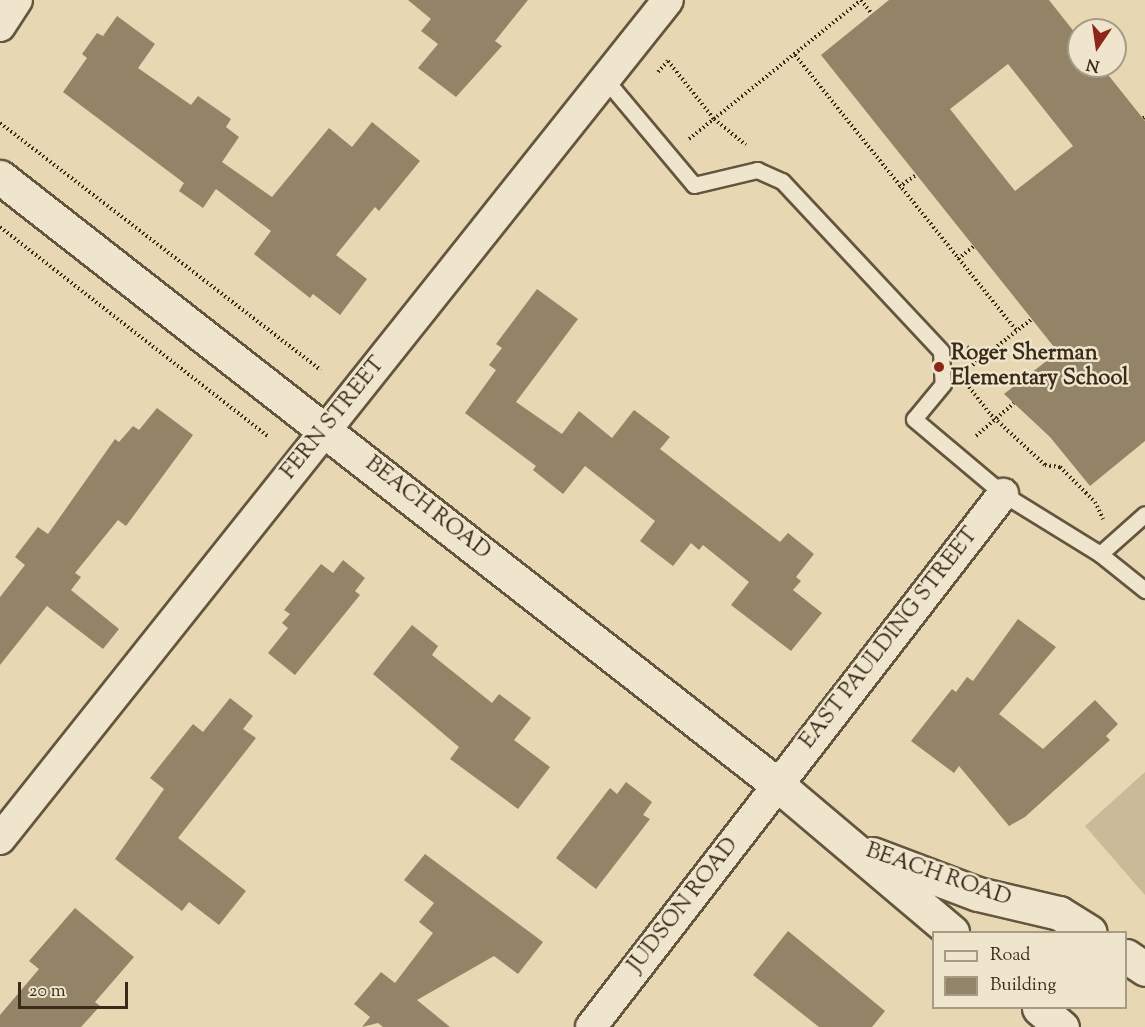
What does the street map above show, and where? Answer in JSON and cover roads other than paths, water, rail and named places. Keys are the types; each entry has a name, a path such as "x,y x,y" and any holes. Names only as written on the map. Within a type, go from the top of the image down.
{"street":[{"path":"0,26 17,0"},
{"name":"FERN STREET","path":"0,839 668,0"},
{"name":"BEACH ROAD","path":"0,177 326,429 778,785 950,931"},
{"name":"EAST PAULDING STREET","path":"778,785 1003,494"},
{"name":"JUDSON ROAD","path":"591,1027 778,785"},
{"name":"BEACH ROAD","path":"851,846 978,894 1059,913 1087,931"},
{"path":"1127,957 1145,969"},
{"path":"1041,1009 1062,1027"}],"lane":[{"path":"605,79 694,185 758,170 782,182 941,351 943,384 914,419 1003,494 1100,554 1145,590"},
{"path":"1100,554 1145,514"}],"place":[{"name":"Roger Sherman Elementary School","path":"939,367"}]}
